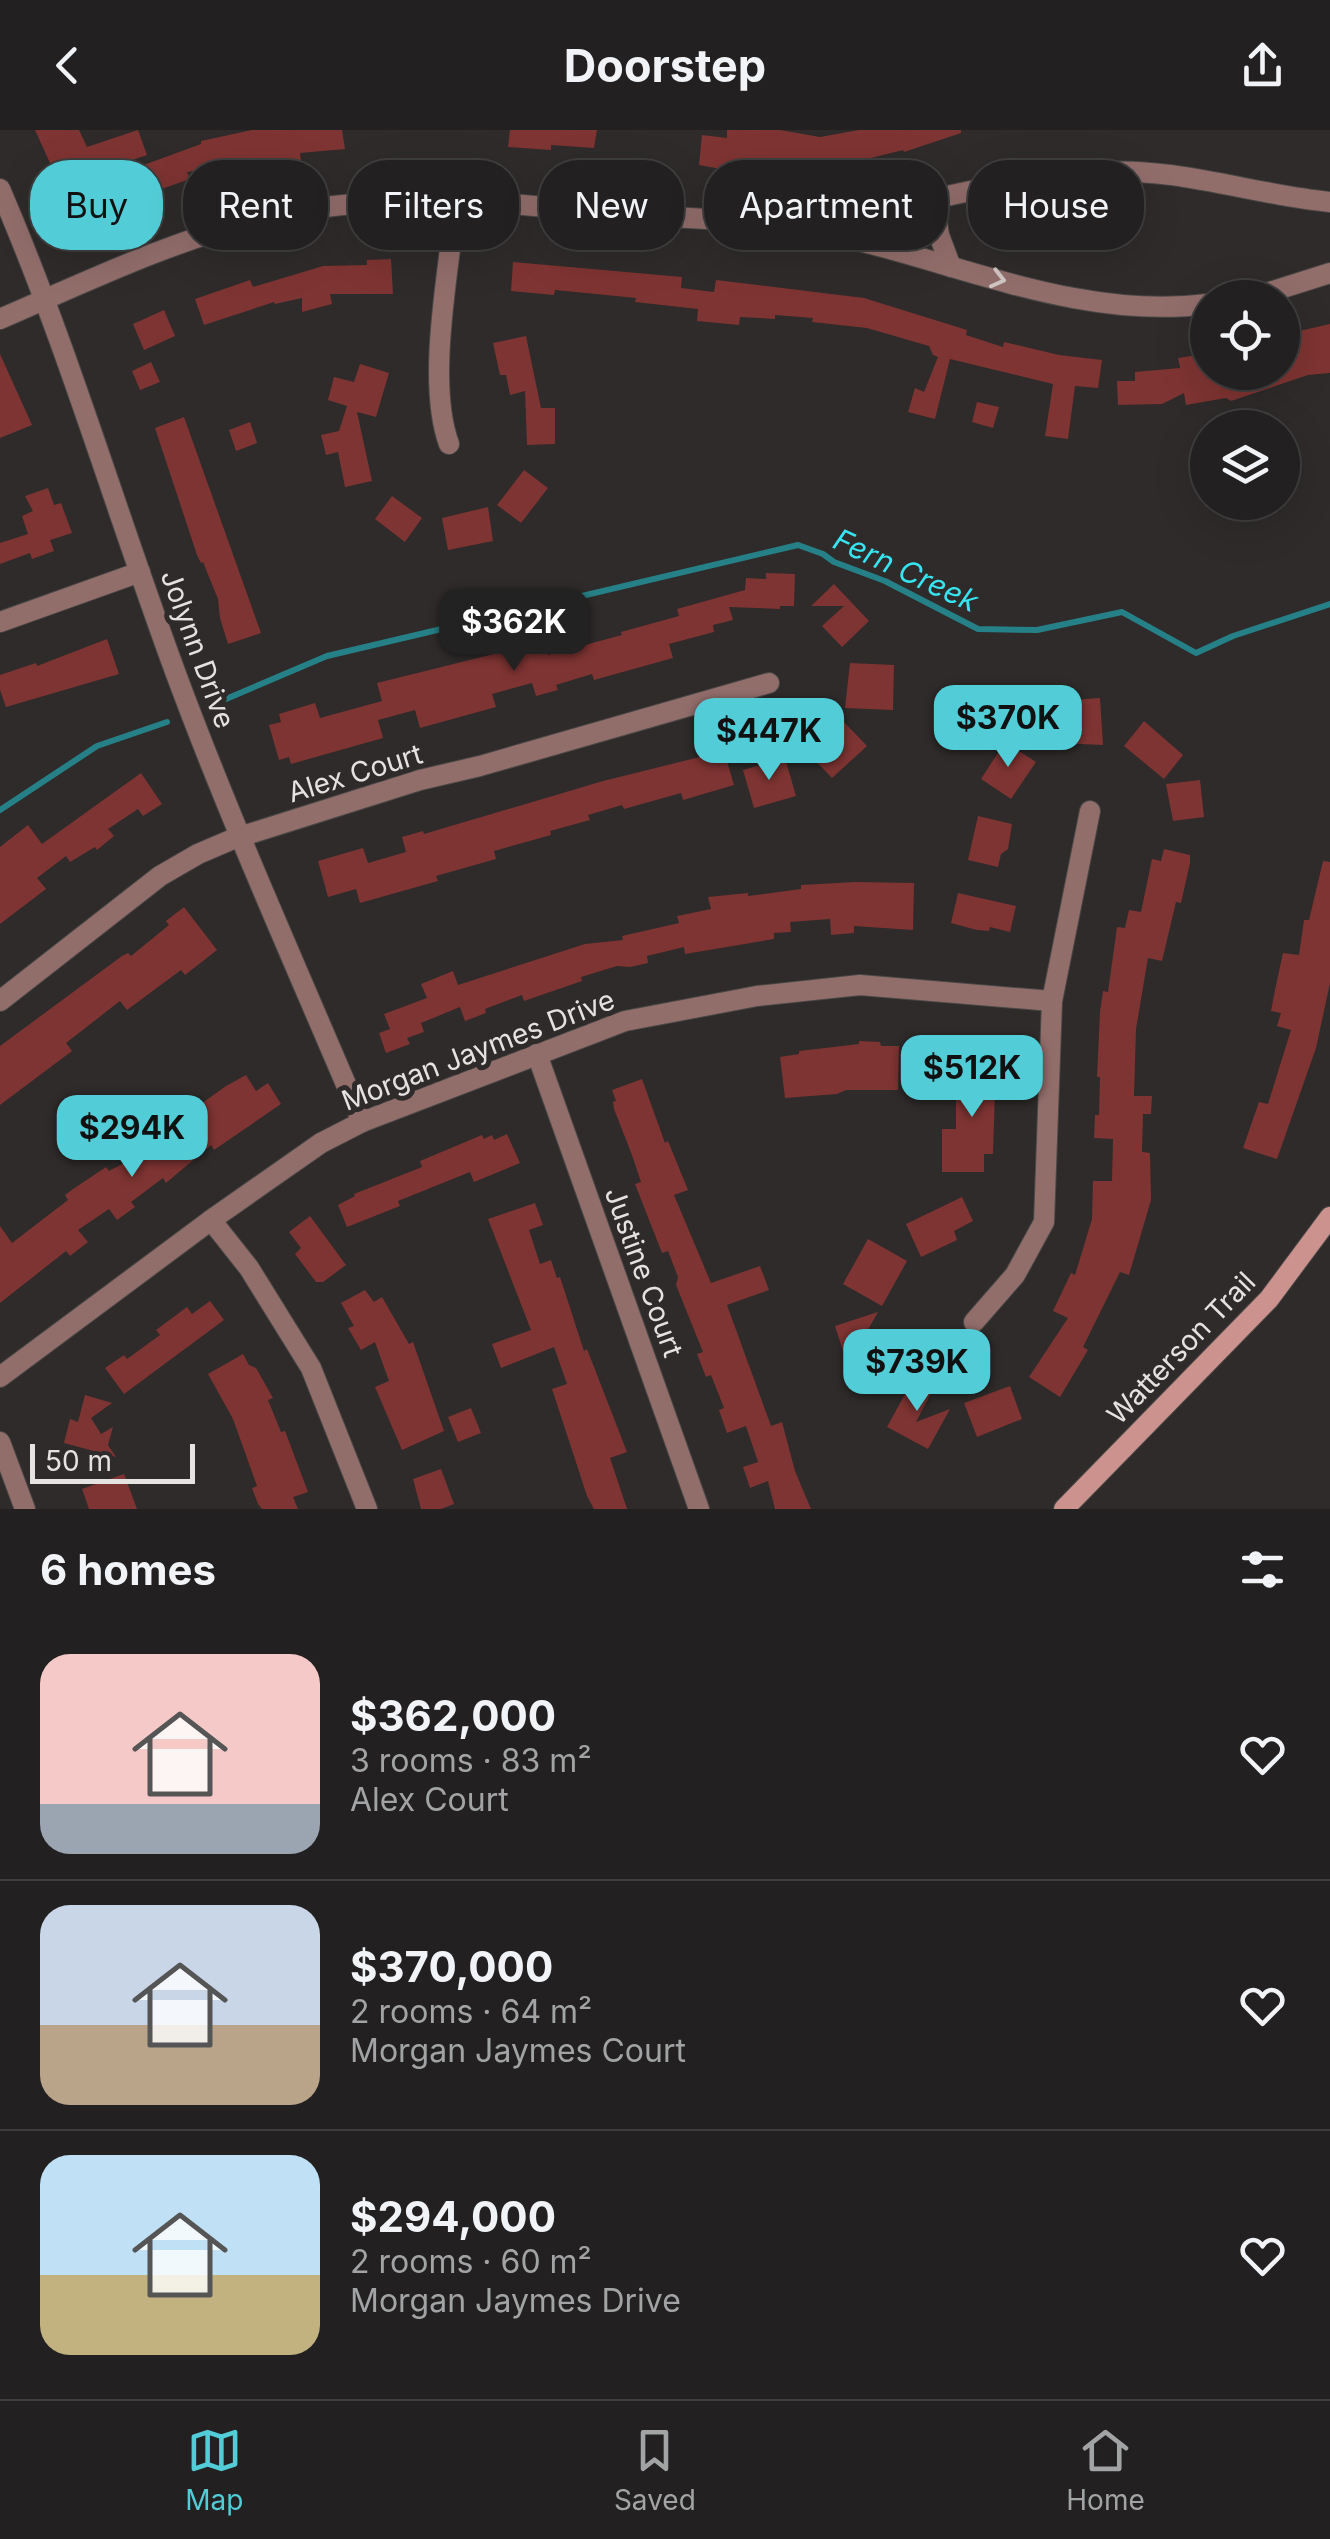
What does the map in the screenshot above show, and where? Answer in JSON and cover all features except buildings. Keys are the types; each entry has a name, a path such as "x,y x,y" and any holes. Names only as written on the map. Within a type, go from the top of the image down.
{"main road":[{"name":"Watterson Trail","path":"1064,1509 1269,1299 1330,1217"}],"street":[{"path":"948,198 1005,184 1106,171 1212,180 1280,197 1330,202"},
{"name":"Jolynn Drive","path":"0,189 240,837 362,1122"},
{"path":"0,319 166,248 265,218 348,206"},
{"path":"519,206 704,220"},
{"path":"449,444 441,422 440,349 451,250"},
{"path":"887,250 1099,304 1190,307"},
{"path":"945,250 952,267"},
{"path":"1300,282 1330,272"},
{"path":"0,622 140,572"},
{"name":"Alex Court","path":"0,1001 160,876 198,854 420,780 769,683"},
{"path":"974,1322 1015,1275 1044,1222 1052,1001 1090,810"},
{"name":"Morgan Jaymes Drive","path":"0,1377 321,1143 362,1122 625,1021 757,996 860,984 1052,1001"},
{"name":"Justine Court","path":"537,1054 699,1509"},
{"path":"211,1220 249,1268 310,1368 367,1509"},
{"path":"0,1442 25,1509"}],"waterway":[{"name":"Fern Creek","path":"226,699 327,656 798,545 885,581 978,629 1037,630 1122,612 1196,653 1233,636 1330,604"},
{"name":"Fern Creek","path":"0,810 97,746 167,722"}]}
